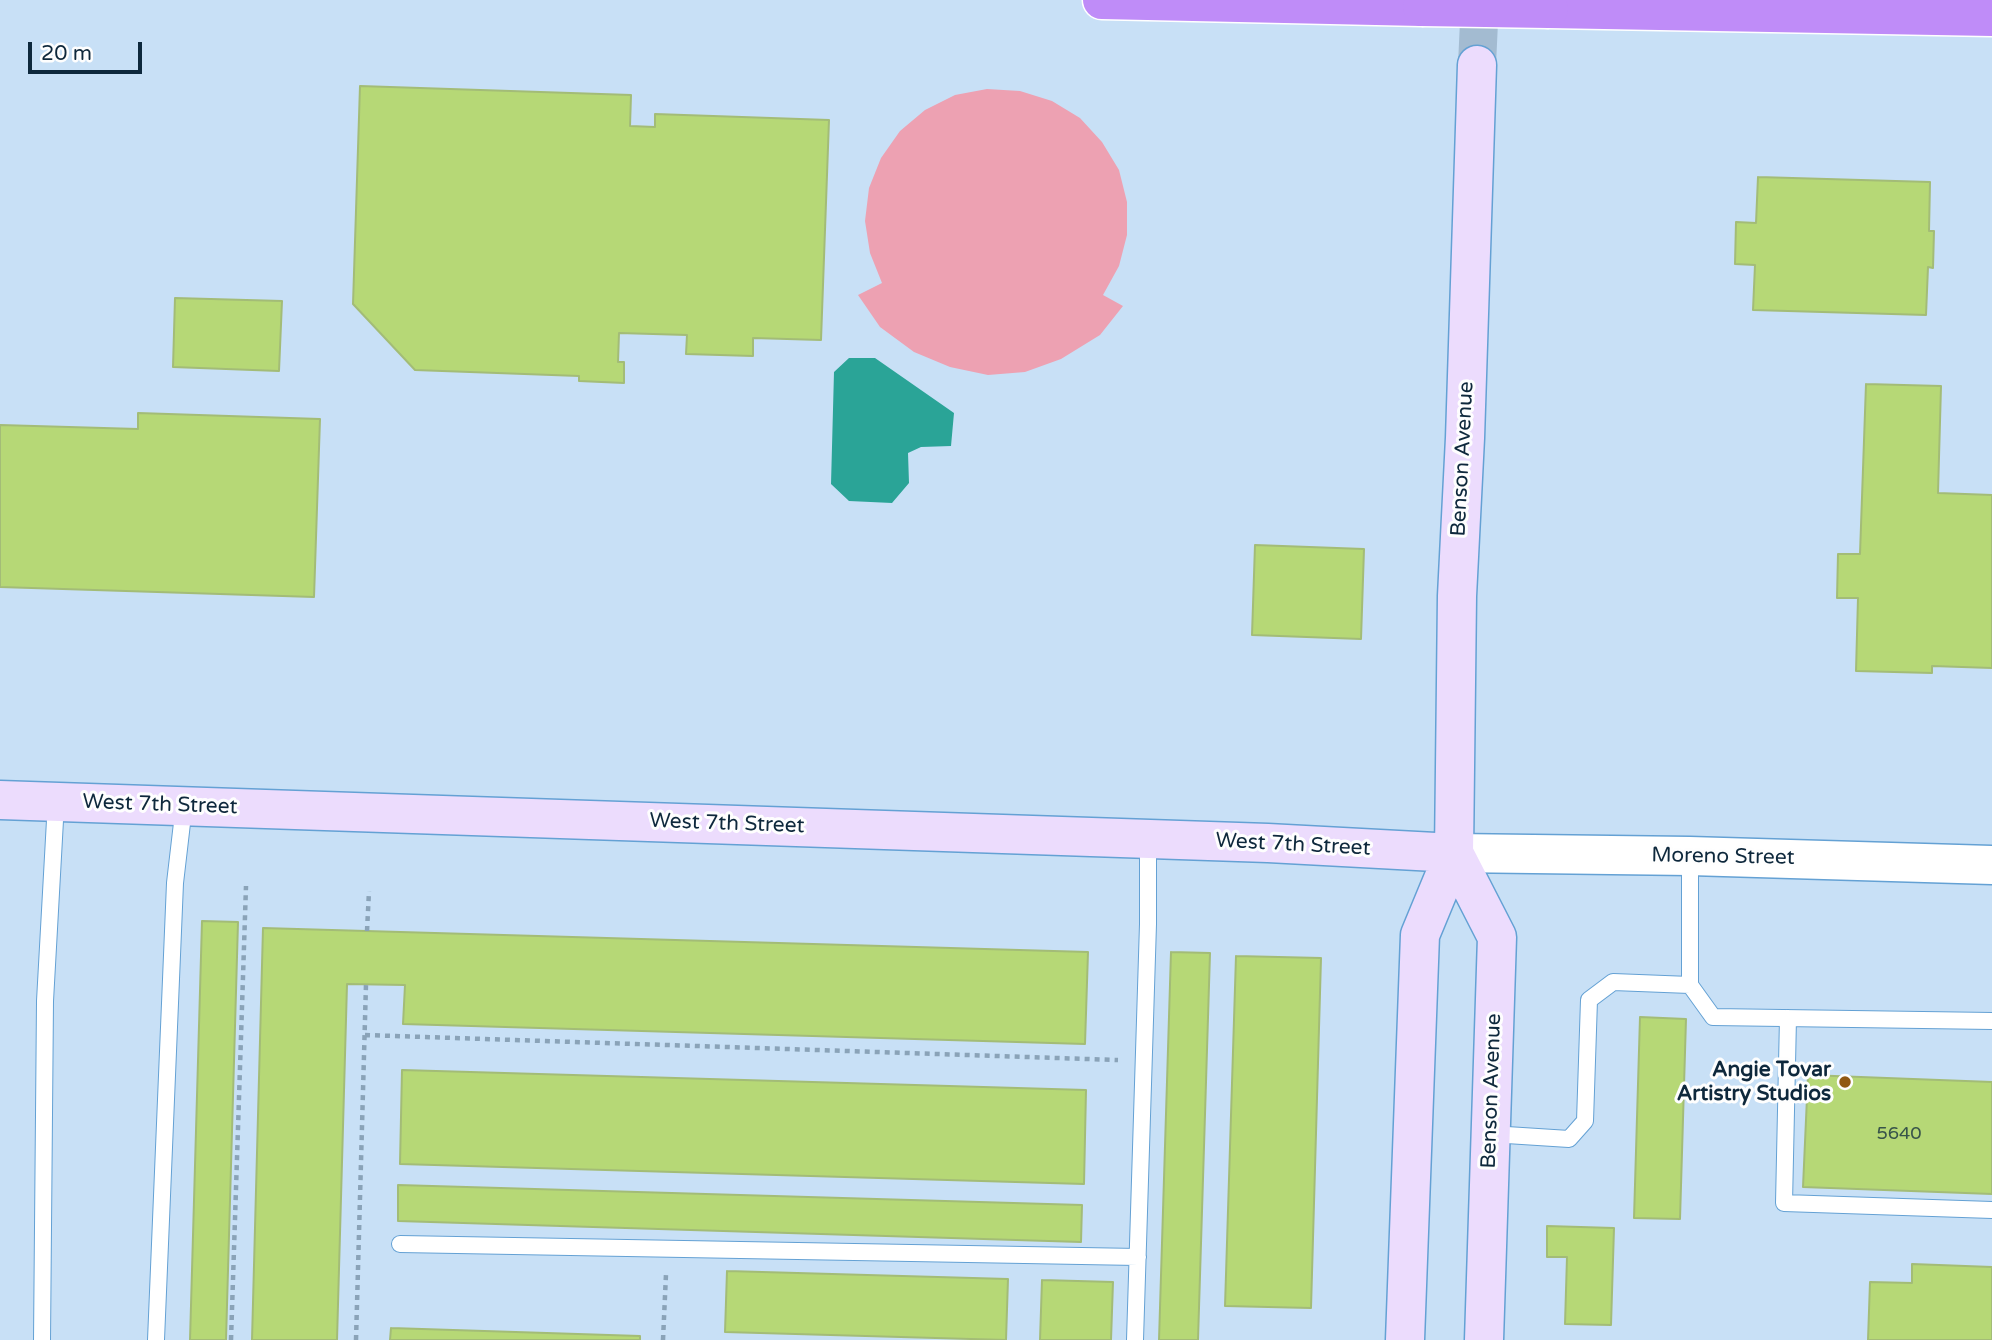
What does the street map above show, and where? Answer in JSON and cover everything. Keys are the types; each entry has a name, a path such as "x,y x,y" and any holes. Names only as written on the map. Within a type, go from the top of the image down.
{"highway":[{"path":"1102,0 1992,17"}],"main road":[{"name":"Benson Avenue","path":"1405,1340 1420,935 1454,853 1457,596 1477,65"},
{"name":"West 7th Street","path":"0,800 1148,839 1454,853"},
{"name":"Benson Avenue","path":"1454,853 1497,937 1484,1340"}],"street":[{"name":"Moreno Street","path":"1454,853 1690,856 1992,865"}],"lane":[{"path":"42,1340 45,1001 55,802"},
{"path":"156,1340 176,883 184,806"},
{"path":"1135,1340 1148,839"},
{"path":"1690,856 1690,985 1713,1017 1992,1021"},
{"path":"1491,1134 1569,1139 1586,1121 1589,1000 1613,982 1690,985"},
{"path":"1788,1018 1784,1203 1992,1210"},
{"path":"401,1244 1138,1257"}],"path":[{"path":"231,1340 246,886"},
{"path":"368,931 369,891"},
{"path":"356,1340 366,984"},
{"path":"365,1035 1144,1060"},
{"path":"663,1340 667,1249"}],"shaded area":[{"path":"987,89 1020,91 1052,101 1080,118 1102,142 1119,170 1127,202 1127,235 1119,266 1103,295 1123,306 1100,335 1061,359 1025,372 988,375 950,367 914,352 880,327 858,295 882,283 870,253 865,221 869,188 881,158 900,131 925,110 955,95"},
{"path":"849,358 875,358 954,413 951,446 921,447 908,453 909,483 892,503 849,501 831,484 834,372"}],"building":[{"path":"360,86 631,95 630,126 655,127 655,114 829,120 821,340 753,338 753,356 686,354 687,335 619,333 618,362 624,362 624,383 579,381 579,376 415,370 353,304"},
{"path":"1758,177 1930,182 1929,231 1934,231 1933,268 1928,267 1926,315 1753,310 1755,265 1735,264 1736,222 1756,223"},
{"path":"175,298 282,301 279,371 173,367"},
{"path":"1866,384 1941,386 1938,493 1992,495 1992,668 1932,666 1932,673 1856,671 1858,598 1837,598 1838,554 1860,554"},
{"path":"138,413 320,419 314,597 0,587 0,425 138,429"},
{"path":"1255,545 1364,549 1361,639 1252,635"},
{"path":"202,921 238,922 226,1340 190,1340"},
{"path":"263,928 1088,952 1085,1044 403,1024 405,985 347,984 337,1340 252,1340"},
{"path":"1171,952 1210,953 1198,1340 1159,1340"},
{"path":"1236,956 1321,958 1311,1308 1225,1306"},
{"path":"1640,1017 1686,1019 1680,1219 1634,1218"},
{"path":"402,1070 1086,1090 1084,1184 400,1164"},
{"path":"1808,1075 1992,1082 1992,1194 1803,1187"},
{"path":"398,1185 1082,1205 1081,1242 398,1221"},
{"path":"1547,1226 1614,1228 1611,1325 1565,1324 1567,1257 1547,1257"},
{"path":"1912,1264 1992,1267 1992,1340 1868,1340 1870,1282 1912,1283"},
{"path":"727,1271 1008,1279 1006,1340 725,1332"},
{"path":"1042,1280 1113,1282 1111,1340 1040,1340"},
{"path":"391,1328 640,1336 640,1340 390,1340"}],"tunnel":[{"path":"1477,65 1480,0"}],"place":[{"name":"Angie Tovar Artistry Studios","path":"1845,1082"}]}
